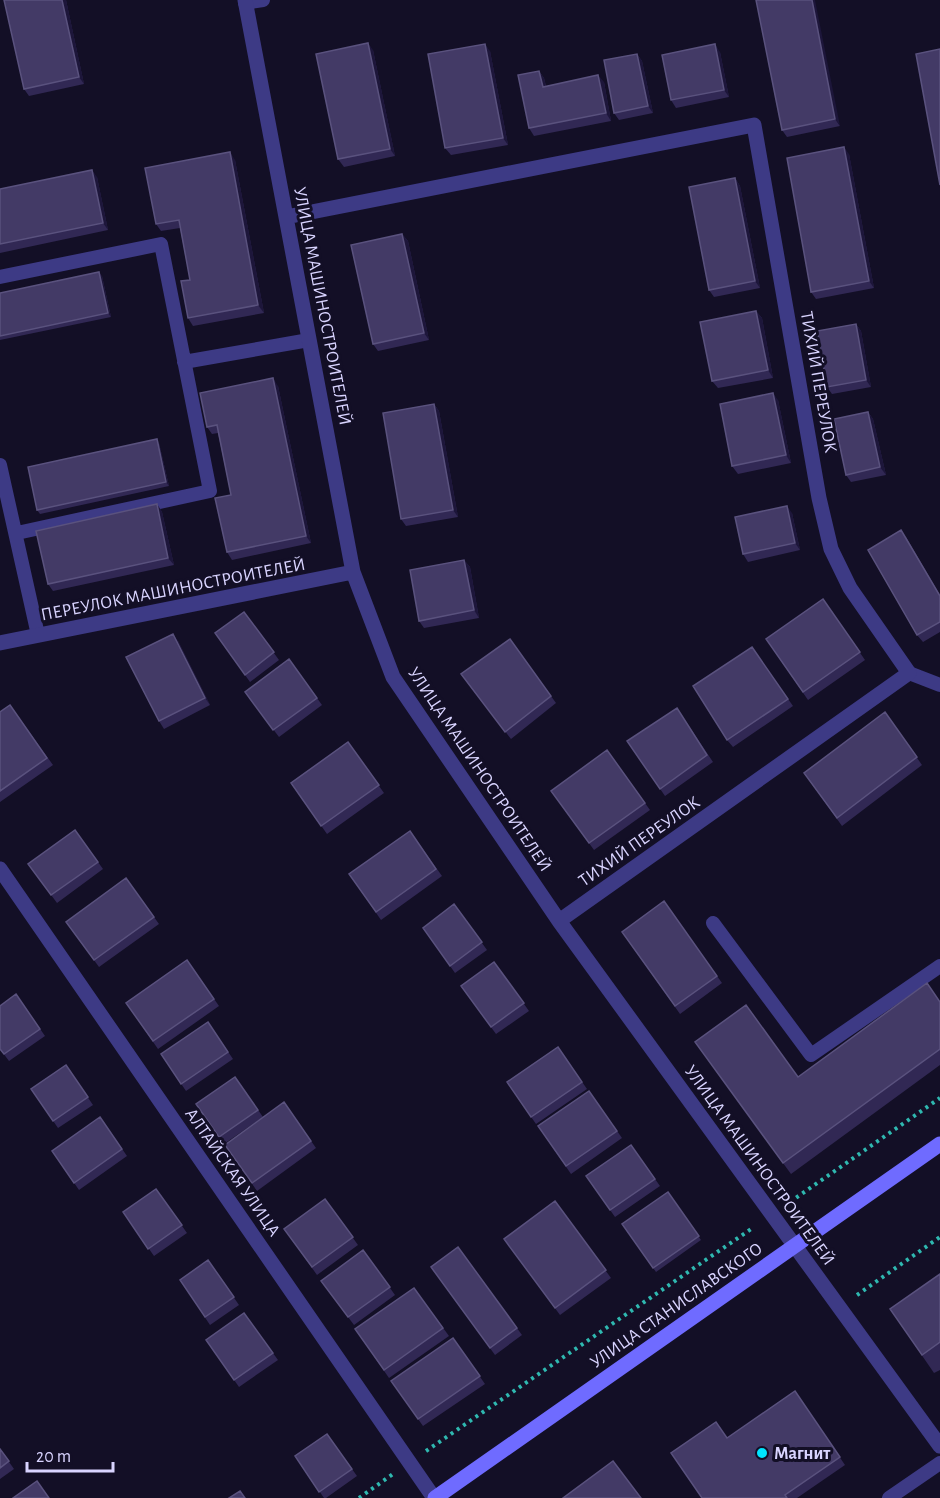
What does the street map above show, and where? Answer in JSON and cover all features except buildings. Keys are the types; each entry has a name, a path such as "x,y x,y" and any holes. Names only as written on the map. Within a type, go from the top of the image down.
{"main road":[{"name":"УЛИЦА СТАНИСЛАВСКОГО","path":"435,1498 940,1144"}],"street":[{"name":"УЛИЦА МАШИНОСТРОИТЕЛЕЙ","path":"245,2 353,572 393,677 559,921 840,1308 937,1437"},
{"name":"ТИХИЙ ПЕРЕУЛОК","path":"286,217 754,124 819,498 831,549 850,588 909,673 559,921"},
{"name":"ПЕРЕУЛОК МАШИНОСТРОИТЕЛЕЙ","path":"0,643 353,572"},
{"name":"АЛТАЙСКАЯ УЛИЦА","path":"0,869 435,1498"}],"lane":[{"path":"245,2 263,0"},
{"path":"0,277 161,244 210,491 17,533"},
{"path":"184,362 309,340"},
{"path":"0,465 38,635"},
{"path":"909,673 940,685"},
{"path":"713,923 811,1055 940,966"},
{"path":"889,1498 940,1463"}],"path":[{"path":"359,1498 940,1098"},
{"path":"840,1308 940,1237"}],"place":[{"name":"Магнит","path":"762,1453"}]}
